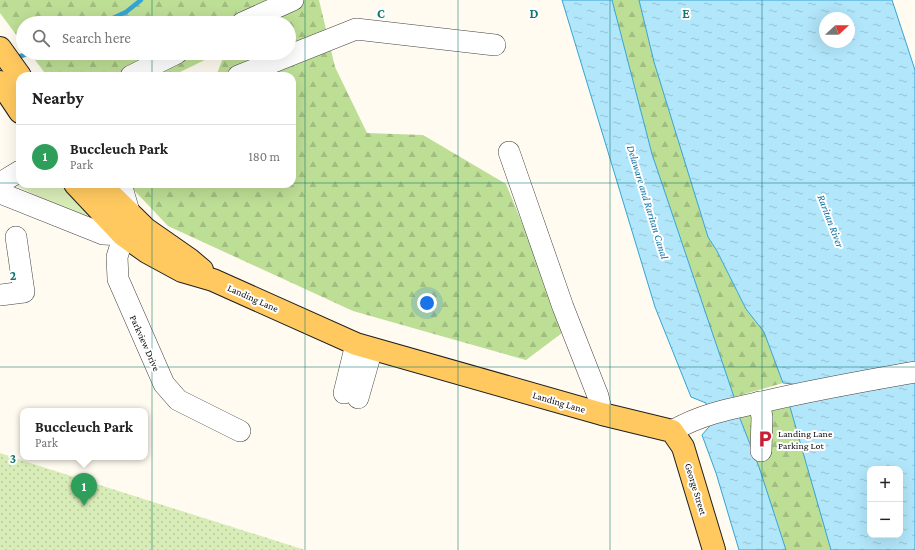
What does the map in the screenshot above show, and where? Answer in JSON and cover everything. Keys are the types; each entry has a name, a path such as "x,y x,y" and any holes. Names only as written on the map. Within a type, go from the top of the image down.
{"main road":[{"path":"0,48 11,75 16,96"},
{"name":"Landing Lane","path":"80,188 127,225 146,229 189,259 214,280 364,346 602,414 672,431"},
{"name":"Landing Lane","path":"103,188 127,225"},
{"name":"George Street","path":"672,431 683,447 714,550"}],"street":[{"path":"258,16 293,0"},
{"path":"296,53 356,29 495,45"},
{"path":"139,72 163,60"},
{"path":"248,72 278,60"},
{"path":"509,152 563,307 598,396 602,414"},
{"path":"0,183 16,173"},
{"path":"0,193 103,234 127,225 122,188"},
{"name":"Parkview Drive","path":"127,225 117,257 118,279 164,384 178,400 240,431"},
{"path":"0,295 24,292 16,237"},
{"path":"351,396 364,346"},
{"path":"672,431 691,420 708,414 781,397 915,372"},
{"path":"757,403 762,416 762,451"}],"green space":[{"path":"0,0 319,0 335,67 367,133 423,135 506,184 566,330 526,360 353,311 168,226 133,189 296,188 296,72 218,72 222,60 296,60 296,16 16,16 16,35 0,13"},
{"path":"612,0 639,0 654,62 708,237 717,251 746,309 764,332 783,383 734,397 652,154"},
{"path":"35,60 205,60 180,72 44,72"},
{"path":"21,188 70,188 101,227"},
{"path":"790,407 832,550 786,550 759,467 739,416"},
{"path":"0,453 305,550 0,550"}],"water":[{"name":"Delaware and Raritan Canal","path":"562,0 612,0 652,154 734,397 739,416 759,467 786,550 739,550 716,473 702,435 713,422 706,403 691,397 655,307"},
{"name":"Raritan River","path":"639,0 892,0 915,70 915,550 831,550 790,407 797,399 793,384 783,383 764,332 746,309 717,251 708,237 654,62"}],"waterway":[{"path":"117,16 126,12 141,0"}],"place":[{"name":"Landing Lane Parking Lot","path":"765,439"},
{"name":"Buccleuch Park","path":"84,506"}]}
